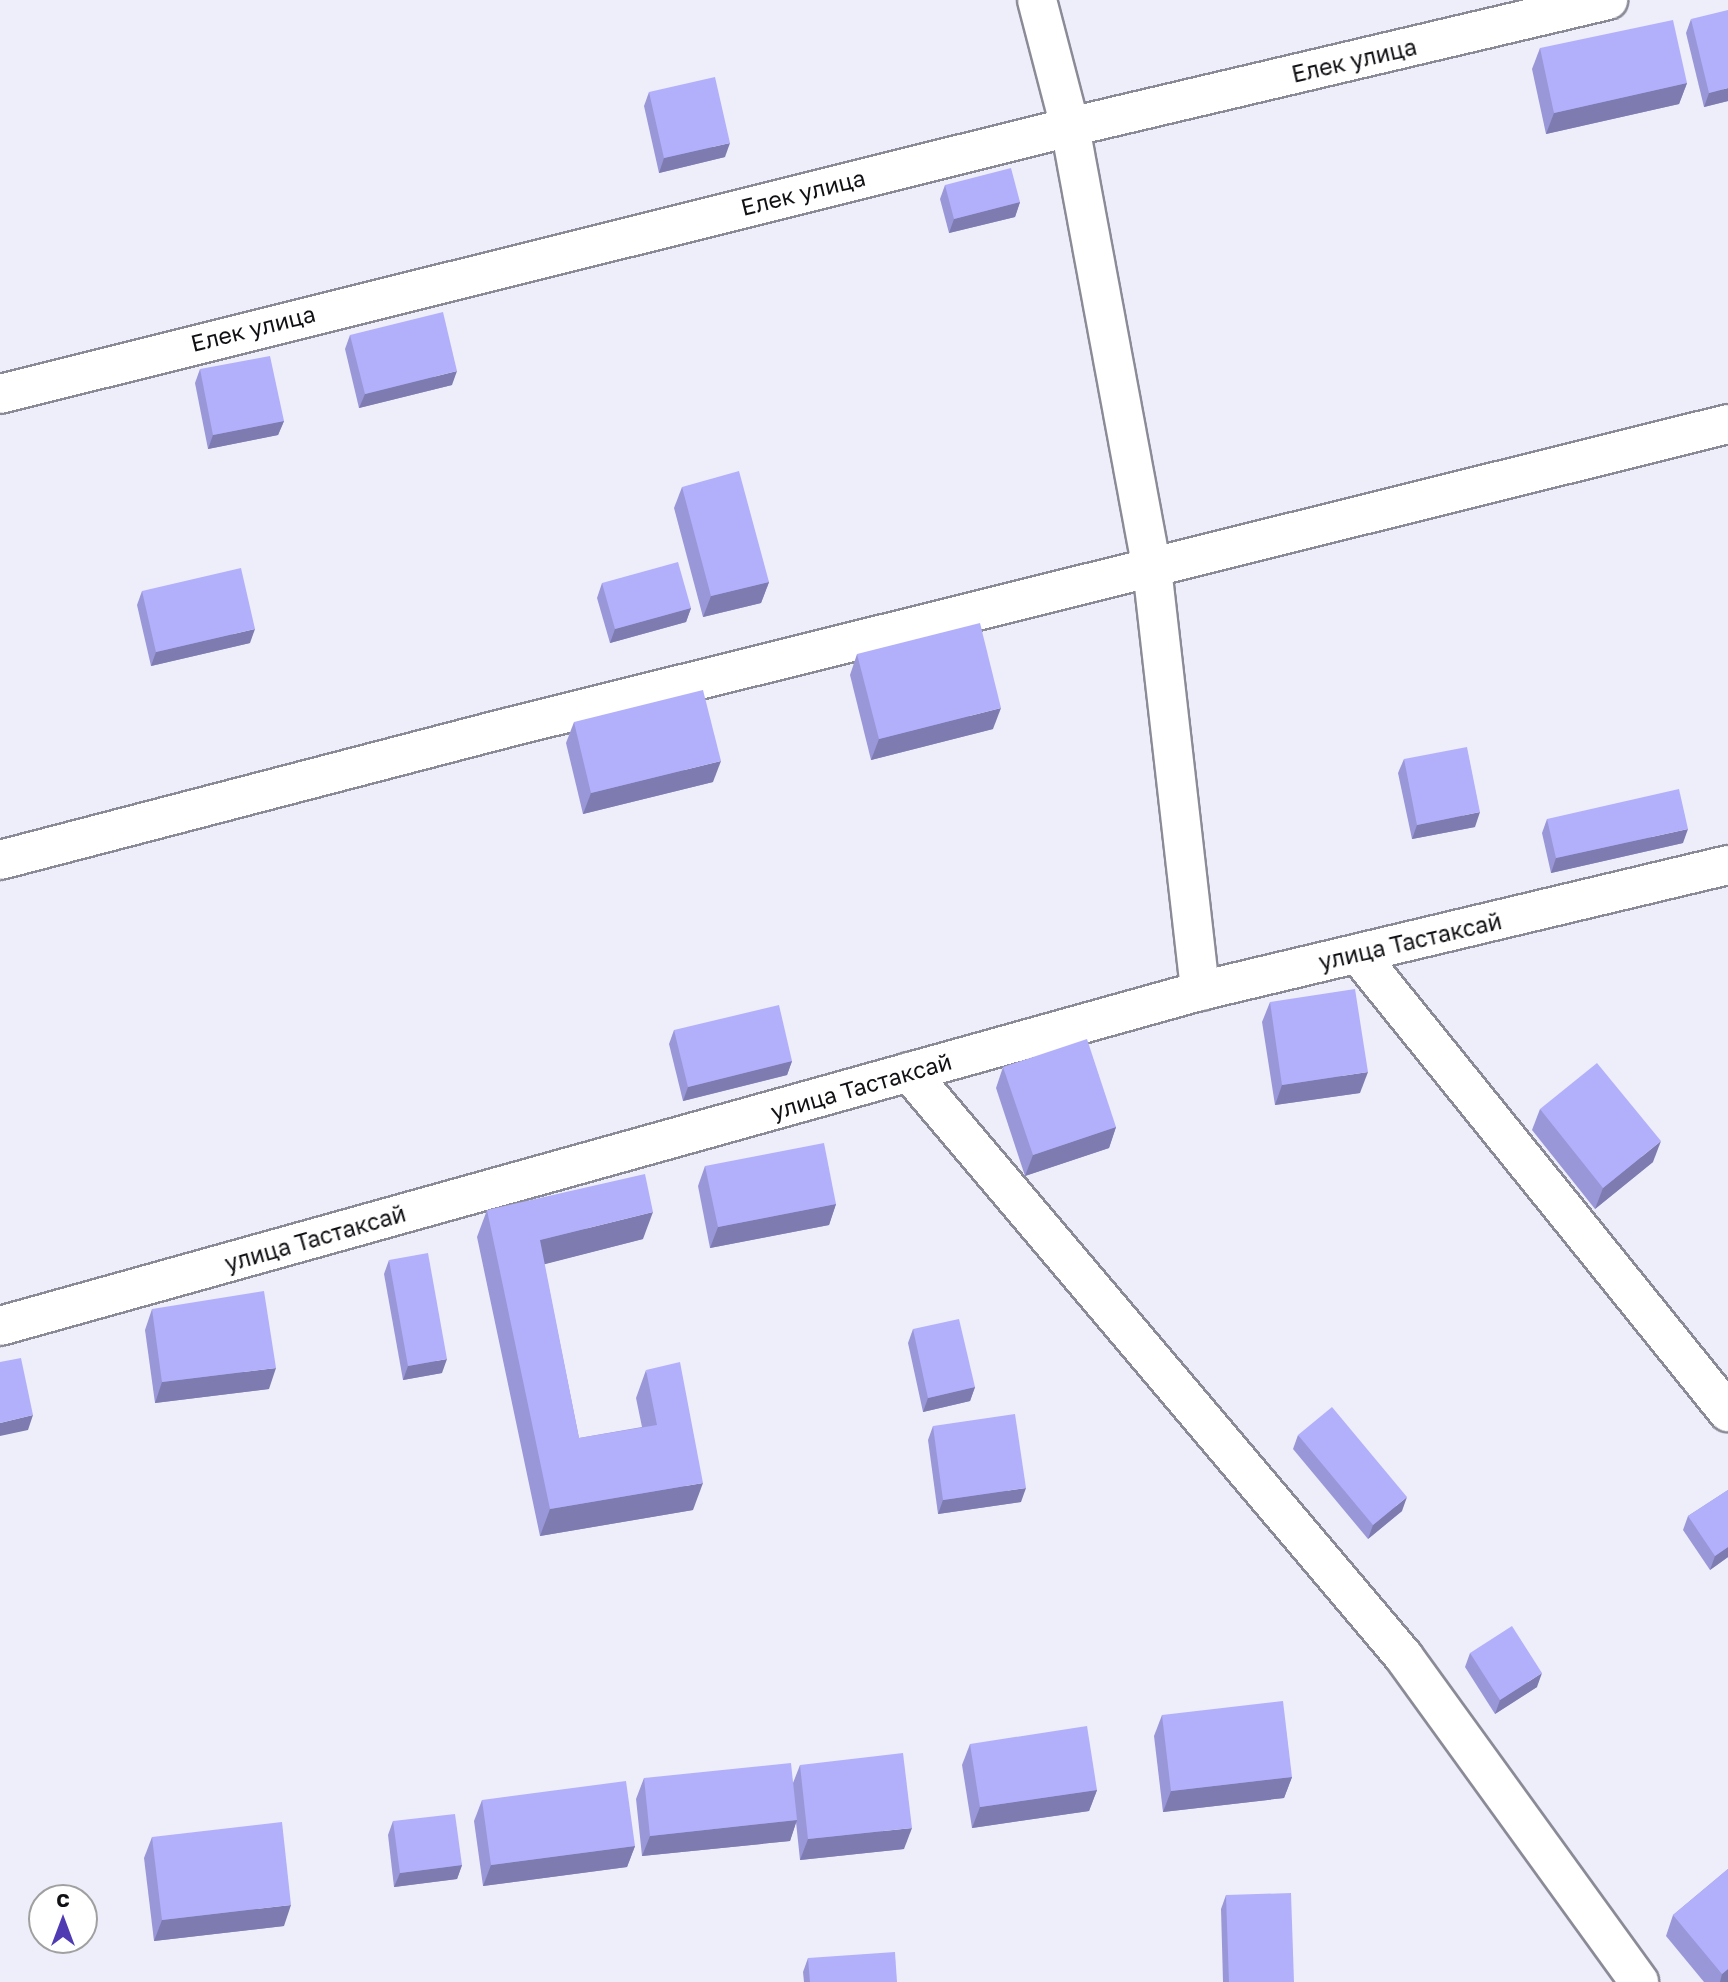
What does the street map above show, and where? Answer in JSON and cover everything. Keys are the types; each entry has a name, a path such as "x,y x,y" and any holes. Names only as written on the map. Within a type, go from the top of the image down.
{"street":[{"path":"1037,0 1070,127 1152,568 1200,991"},
{"name":"Елек улица","path":"0,394 1070,127 1608,0"},
{"path":"0,860 1728,424"},
{"name":"улица Тастаксай","path":"0,1326 1200,991 1728,865"},
{"path":"1358,954 1728,1412"},
{"path":"909,1072 1404,1657 1639,1982"}],"building":[{"path":"1728,10 1728,88 1709,93 1691,19"},
{"path":"1673,20 1687,83 1554,113 1540,48"},
{"path":"715,77 730,143 664,158 649,92"},
{"path":"1011,168 1020,202 954,219 945,185"},
{"path":"443,312 457,371 365,394 350,335"},
{"path":"270,356 284,421 213,435 200,369"},
{"path":"739,471 769,582 711,596 682,487"},
{"path":"678,562 691,608 615,629 602,583"},
{"path":"241,568 255,629 156,652 142,591"},
{"path":"980,623 1001,708 879,739 857,654"},
{"path":"703,690 721,761 591,793 574,722"},
{"path":"1467,747 1480,812 1417,825 1404,759"},
{"path":"1679,789 1688,829 1556,858 1547,819"},
{"path":"1355,989 1368,1072 1282,1085 1270,1002"},
{"path":"779,1005 792,1061 688,1087 674,1030"},
{"path":"1087,1039 1116,1127 1033,1155 1003,1067"},
{"path":"1597,1063 1661,1141 1603,1188 1540,1109"},
{"path":"824,1143 836,1204 718,1227 705,1166"},
{"path":"645,1174 653,1212 540,1240 579,1438 657,1425 646,1370 680,1362 703,1483 550,1509 487,1210"},
{"path":"428,1253 447,1359 408,1366 389,1260"},
{"path":"264,1291 276,1368 162,1382 152,1309"},
{"path":"959,1319 975,1387 928,1398 913,1329"},
{"path":"21,1358 33,1415 0,1423 0,1362"},
{"path":"1332,1407 1407,1497 1373,1525 1298,1435"},
{"path":"1015,1414 1026,1488 943,1500 933,1426"},
{"path":"1728,1490 1728,1547 1715,1556 1688,1516"},
{"path":"1512,1626 1542,1673 1500,1700 1470,1653"},
{"path":"1283,1701 1292,1777 1171,1791 1162,1715"},
{"path":"1087,1726 1097,1790 980,1807 970,1744"},
{"path":"903,1753 912,1828 808,1839 800,1765"},
{"path":"791,1763 797,1820 650,1836 644,1778"},
{"path":"626,1781 635,1846 491,1865 482,1800"},
{"path":"455,1814 462,1865 400,1873 393,1821"},
{"path":"282,1822 291,1905 162,1920 152,1837"},
{"path":"1728,1869 1728,1969 1722,1974 1673,1915"},
{"path":"1291,1893 1294,1982 1229,1982 1226,1895"},
{"path":"895,1952 897,1982 810,1982 808,1958"}]}
